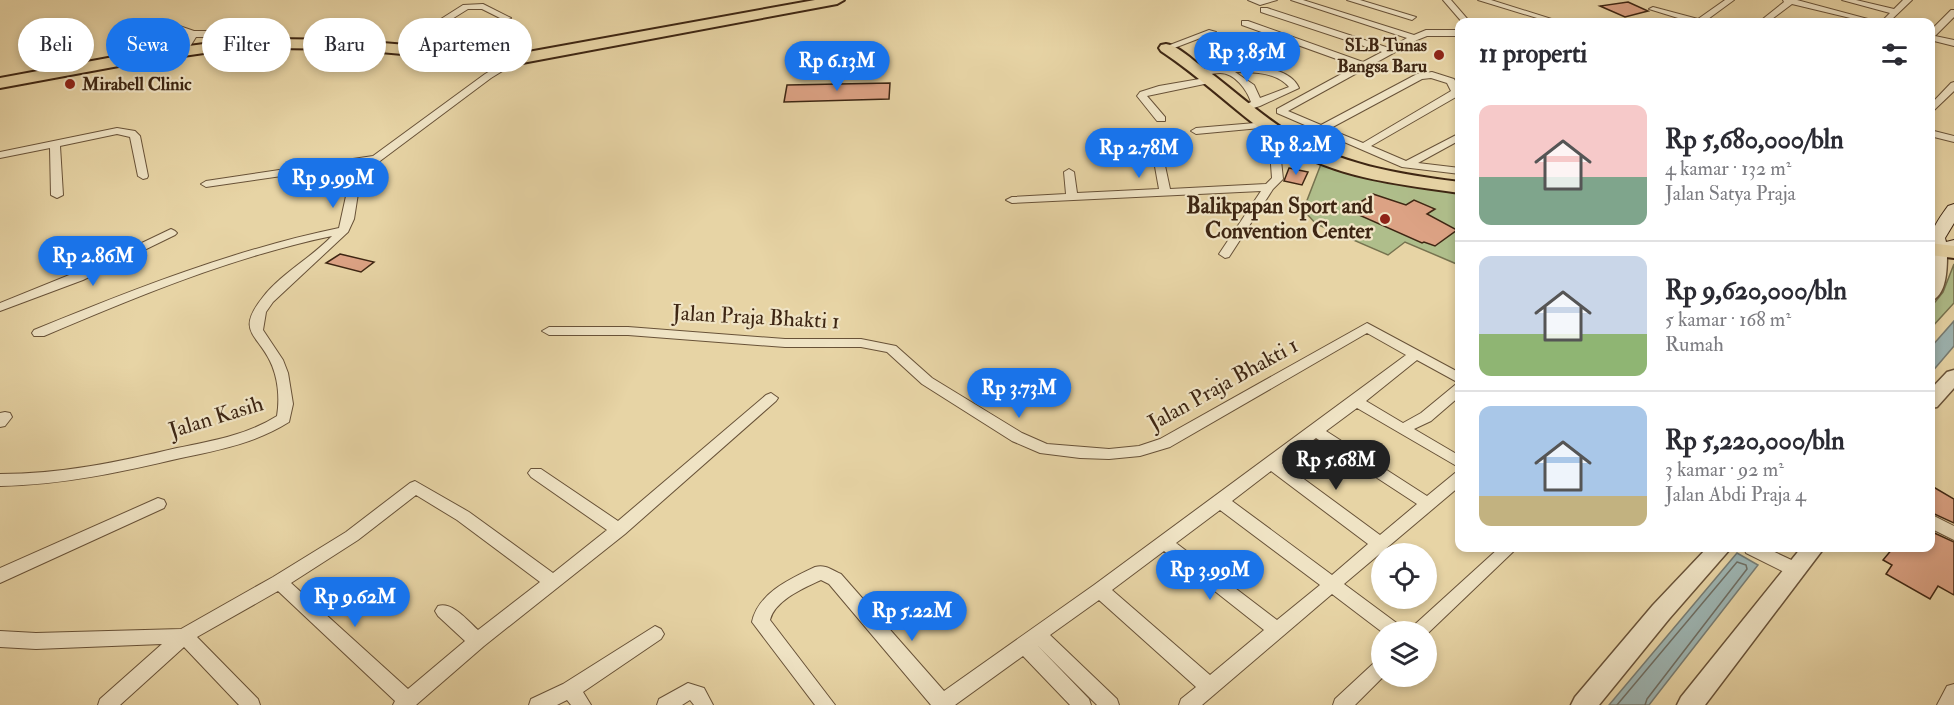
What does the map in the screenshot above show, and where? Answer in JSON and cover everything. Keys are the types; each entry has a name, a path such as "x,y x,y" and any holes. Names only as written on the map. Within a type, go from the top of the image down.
{"highway":[{"path":"532,56 836,0"},
{"path":"190,51 300,43 396,50"},
{"path":"1166,48 1307,150 1349,166 1393,177 1455,187"},
{"path":"0,83 106,63"}],"main road":[{"path":"1944,249 1936,238 1936,226 1954,209"}],"street":[{"path":"1251,0 1260,3 1273,0"},
{"path":"1295,0 1414,38"},
{"path":"1351,0 1412,16"},
{"path":"1447,0 1463,18"},
{"path":"1482,0 1543,18"},
{"path":"1705,18 1730,0"},
{"path":"1768,18 1789,0 1859,18"},
{"path":"1846,0 1896,12"},
{"path":"1889,18 1906,0"},
{"path":"448,18 466,7 483,6 507,18"},
{"path":"1405,7 1426,33"},
{"path":"1653,9 1685,18"},
{"path":"1264,10 1389,51"},
{"path":"1828,18 1835,12"},
{"path":"1935,32 1954,12"},
{"path":"1245,23 1363,64"},
{"path":"1166,48 1212,32"},
{"path":"190,33 202,34"},
{"path":"1196,131 1261,118 1280,111 1414,38 1426,33 1455,33"},
{"path":"190,39 193,34"},
{"path":"1935,38 1954,43"},
{"path":"1225,254 1269,187 1278,179 1275,151 1251,87 1226,70"},
{"path":"1161,119 1142,96 1143,94 1226,70 1257,70 1274,74 1292,83 1294,88 1261,118"},
{"path":"39,333 152,286 264,247 344,230 353,189 363,172 376,159 495,72"},
{"path":"1321,129 1420,76 1441,77 1455,85"},
{"path":"1935,106 1954,85"},
{"path":"1363,147 1455,92"},
{"path":"1280,111 1406,165 1455,170"},
{"path":"0,154 117,131 135,136 143,176"},
{"path":"1935,133 1954,139"},
{"path":"1406,165 1455,138"},
{"path":"56,143 57,195"},
{"path":"1152,148 1160,161 1165,193"},
{"path":"206,184 376,159"},
{"path":"1069,172 1072,196"},
{"path":"1012,200 1269,187"},
{"name":"Jalan Kasih","path":"0,480 58,477 135,464 261,432 284,418 286,410 281,371 275,358 257,334 256,323 274,293 344,230"},
{"path":"0,307 52,288 171,233"},
{"path":"58,242 103,265"},
{"path":"1935,287 1944,249"},
{"name":"Jalan Praja Bhakti 1","path":"549,331 647,332 785,343 861,343 891,349 927,381 1017,437 1046,449 1080,453 1140,451 1165,443 1367,327 1455,376"},
{"path":"826,705 761,622 763,610 806,579 821,572 829,574 942,704 1317,432 1416,354"},
{"path":"1935,396 1954,375"},
{"path":"1404,430 1412,423 1426,417 1455,392"},
{"path":"279,582 405,703 478,641 620,530 771,398"},
{"path":"1356,401 1455,460"},
{"path":"1317,432 1428,504"},
{"path":"1272,464 1380,543"},
{"path":"536,473 620,530"},
{"path":"1382,543 1455,481"},
{"path":"107,705 184,636 279,582 352,536 410,489 418,487 508,548 554,583"},
{"path":"1220,501 1381,621"},
{"path":"0,576 158,504"},
{"path":"1935,523 1954,534"},
{"path":"1165,543 1278,631"},
{"path":"1430,621 1505,552"},
{"path":"1584,705 1661,612 1716,552"},
{"path":"1760,552 1785,565"},
{"path":"1690,705 1785,565 1806,552"},
{"path":"1188,705 1371,553"},
{"path":"1100,591 1210,687"},
{"path":"444,611 478,641"},
{"path":"538,705 570,690 655,634"},
{"path":"0,639 36,641 184,636 251,705"},
{"path":"1031,640 1082,705"},
{"path":"1031,640 1110,705"},
{"path":"1342,705 1371,677"},
{"path":"570,690 582,705"},
{"path":"666,705 688,691 697,694 704,705"},
{"path":"1946,705 1954,692"}],"green space":[{"name":"Balikpapan Sport and Convention Center","path":"1321,164 1455,192 1455,263 1405,242 1388,255 1316,224 1306,213 1306,203"},
{"path":"1954,264 1954,303 1935,324 1935,302 1943,292"}],"water":[{"path":"1954,321 1954,346 1935,368 1935,342"},
{"path":"1737,553 1758,565 1649,705 1609,705"}],"building":[{"path":"1628,2 1648,11 1625,17 1600,6"},
{"path":"890,83 889,99 784,102 787,85"},
{"path":"1289,168 1308,172 1302,185 1284,181"},
{"path":"1373,194 1406,205 1414,200 1435,209 1427,214 1455,229 1455,231 1435,246 1422,243 1359,215 1361,214 1351,208"},
{"path":"340,254 374,262 361,272 326,263"},
{"path":"1935,488 1954,499 1954,523 1935,514"},
{"path":"1935,533 1954,542 1954,595 1938,586 1930,599 1886,574 1892,565 1883,560 1890,552 1935,552"}],"place":[{"name":"SLB Tunas Bangsa Baru","path":"1439,55"},
{"name":"Mirabell Clinic","path":"70,84"},
{"name":"Balikpapan Sport and Convention Center","path":"1385,219"}]}
